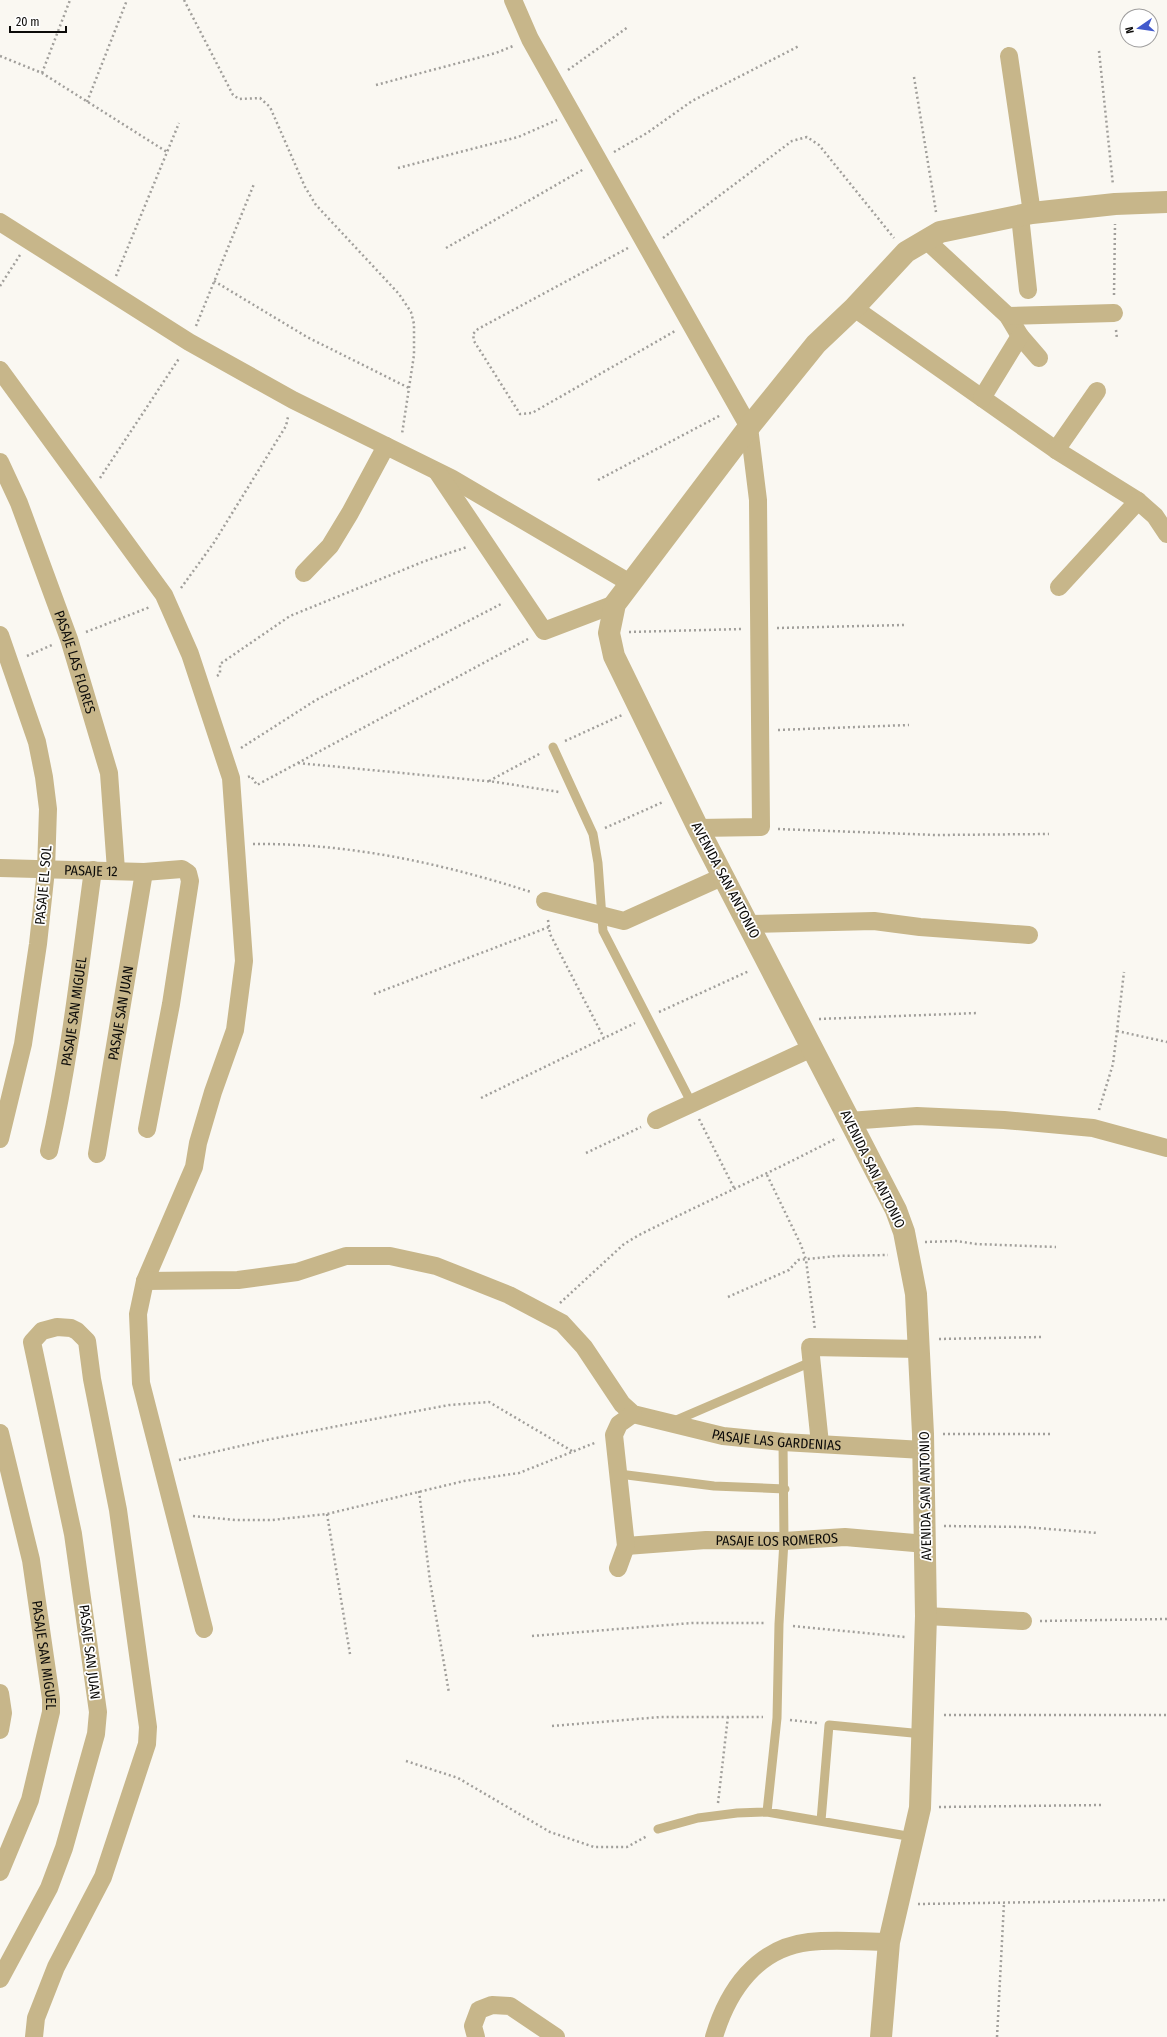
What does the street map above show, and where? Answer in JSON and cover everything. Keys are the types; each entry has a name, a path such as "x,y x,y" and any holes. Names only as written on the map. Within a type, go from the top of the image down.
{"street":[{"path":"513,0 530,39 749,427 758,500 761,827 698,828"},
{"path":"1009,56 1026,214 1028,290"},
{"path":"436,471 544,631 615,604 749,427 816,344 854,308 906,252 933,236 1026,214 1115,204 1167,202"},
{"path":"0,222 30,240 109,293 189,342 293,400 436,471 630,583"},
{"path":"933,236 1008,316 1020,336 1039,358"},
{"path":"854,308 1056,450 1138,501 1155,516 1167,534"},
{"path":"1008,316 1114,313"},
{"path":"982,398 1020,336"},
{"path":"0,370 164,595 190,654 231,778 244,962 235,1030 213,1092 198,1143 194,1167 145,1281 138,1314 141,1383 173,1513 204,1629"},
{"path":"1056,450 1098,391"},
{"path":"304,573 330,546 350,513 393,450"},
{"name":"PASAJE LAS FLORES","path":"0,462 20,503 69,638 109,773 116,870"},
{"path":"1058,587 1138,501"},
{"name":"AVENIDA SAN ANTONIO","path":"615,604 609,633 614,656 698,828 750,924 896,1210 909,1249 916,1294 919,1344 926,1535 924,1724 920,1808 889,1942 881,2037"},
{"name":"PASAJE EL SOL","path":"0,635 37,742 44,777 48,809 46,870 38,944 23,1044 0,1139"},
{"name":"PASAJE 12","path":"0,868 46,870 116,870 144,872 182,869 188,873 190,881 171,1004 147,1129"},
{"name":"PASAJE SAN MIGUEL","path":"49,1151 61,1098 70,1043 92,870"},
{"name":"PASAJE SAN JUAN","path":"97,1154 144,872"},
{"path":"545,900 624,921 724,876"},
{"path":"750,924 874,922 1029,935"},
{"path":"656,1120 812,1048"},
{"path":"852,1125 917,1116 1004,1120 1093,1128 1167,1148"},
{"path":"145,1281 238,1280 297,1272 346,1256 390,1256 436,1266 509,1295 562,1323 584,1347 622,1404 633,1414 619,1424 614,1434 626,1546 618,1568"},
{"name":"PASAJE SAN JUAN","path":"0,1979 48,1888 64,1848 96,1734 98,1712 73,1534 32,1342 42,1331 57,1327 71,1328 77,1331 87,1341 92,1379 118,1510 148,1727 147,1744 103,1877 56,1966 36,2018 34,2037"},
{"path":"820,1444 814,1351 919,1344"},
{"name":"PASAJE LAS GARDENIAS","path":"633,1414 648,1419 723,1436 784,1442 820,1444 923,1442"},
{"name":"PASAJE SAN MIGUEL","path":"0,1433 31,1560 51,1700 51,1712 30,1800 0,1872"},
{"name":"PASAJE LOS ROMEROS","path":"626,1546 706,1540 784,1541 844,1537 926,1535"},
{"path":"926,1616 1023,1621"},
{"path":"0,1693 3,1713 0,1730"},
{"path":"714,2037 725,2006 738,1984 748,1972 771,1954 784,1948 810,1942 889,1942"},
{"path":"476,2037 473,2026 479,2010 492,2005 510,2006 556,2037"}],"lane":[{"path":"553,747 593,834 598,863 603,931 692,1104"},
{"path":"670,1423 814,1351"},
{"path":"767,1812 777,1718 779,1624 784,1541 784,1442"},
{"path":"619,1474 714,1486 784,1489"},
{"path":"821,1821 829,1725 924,1724"},
{"path":"658,1829 698,1818 767,1812 913,1837"}],"path":[{"path":"42,73 70,0"},
{"path":"87,102 127,0"},
{"path":"184,0 233,95 239,99 260,98 270,107 305,187 316,205 399,294 411,312 414,324 414,355 409,388 393,450"},
{"path":"553,80 628,27"},
{"path":"376,85 496,53 530,39"},
{"path":"446,248 647,133 692,101 799,46"},
{"path":"1099,51 1115,204 1114,313"},
{"path":"0,56 42,73 167,152"},
{"path":"914,77 933,236"},
{"path":"398,168 518,137 572,113"},
{"path":"109,293 179,123"},
{"path":"689,323 532,413 520,414 474,341 473,334 478,329 645,245 792,141 807,137 819,145 906,252"},
{"path":"90,494 189,342 254,184"},
{"path":"0,286 30,240"},
{"path":"214,281 307,336 409,388"},
{"path":"169,605 214,544 286,426 293,400"},
{"path":"598,480 737,406"},
{"path":"202,687 220,674 220,664 290,616 424,561 484,542"},
{"path":"243,754 240,746 316,700 520,594"},
{"path":"249,769 251,776 257,784 544,631"},
{"path":"760,731 909,725"},
{"path":"297,763 496,782 575,795"},
{"path":"231,778 251,776"},
{"path":"593,834 681,793"},
{"path":"761,827 773,829 936,835 1049,834"},
{"path":"236,841 252,840 253,844 301,844 407,859 475,874 539,894 545,900 550,934 604,1038"},
{"path":"374,994 549,927"},
{"path":"480,1098 604,1038 769,962"},
{"path":"1093,1128 1113,1064 1124,972"},
{"path":"798,1020 978,1013"},
{"path":"1118,1031 1167,1042"},
{"path":"692,1104 734,1188"},
{"path":"586,1153 656,1120"},
{"path":"546,1315 624,1244 734,1188 766,1175 852,1125"},
{"path":"766,1175 801,1245 806,1260 814,1351"},
{"path":"728,1297 789,1270 798,1260 909,1249 956,1241 976,1244 1056,1247"},
{"path":"919,1344 1042,1337"},
{"path":"161,1464 271,1439 369,1420 449,1405 489,1402 573,1452"},
{"path":"173,1513 235,1520 272,1520 327,1514 464,1481 519,1473 614,1434"},
{"path":"923,1442 1050,1434"},
{"path":"420,1491 430,1581 449,1693"},
{"path":"327,1514 350,1654"},
{"path":"926,1535 1025,1527 1098,1533"},
{"path":"1023,1621 1167,1619"},
{"path":"532,1636 692,1623 779,1624 926,1640"},
{"path":"924,1724 1167,1715"},
{"path":"716,1816 728,1716"},
{"path":"552,1726 661,1717 728,1716 777,1718 829,1725"},
{"path":"406,1760 458,1778 550,1832 594,1847 627,1847 658,1829"},
{"path":"920,1808 1104,1805"},
{"path":"897,1905 1167,1900"},
{"path":"997,2037 1004,1903"}]}
